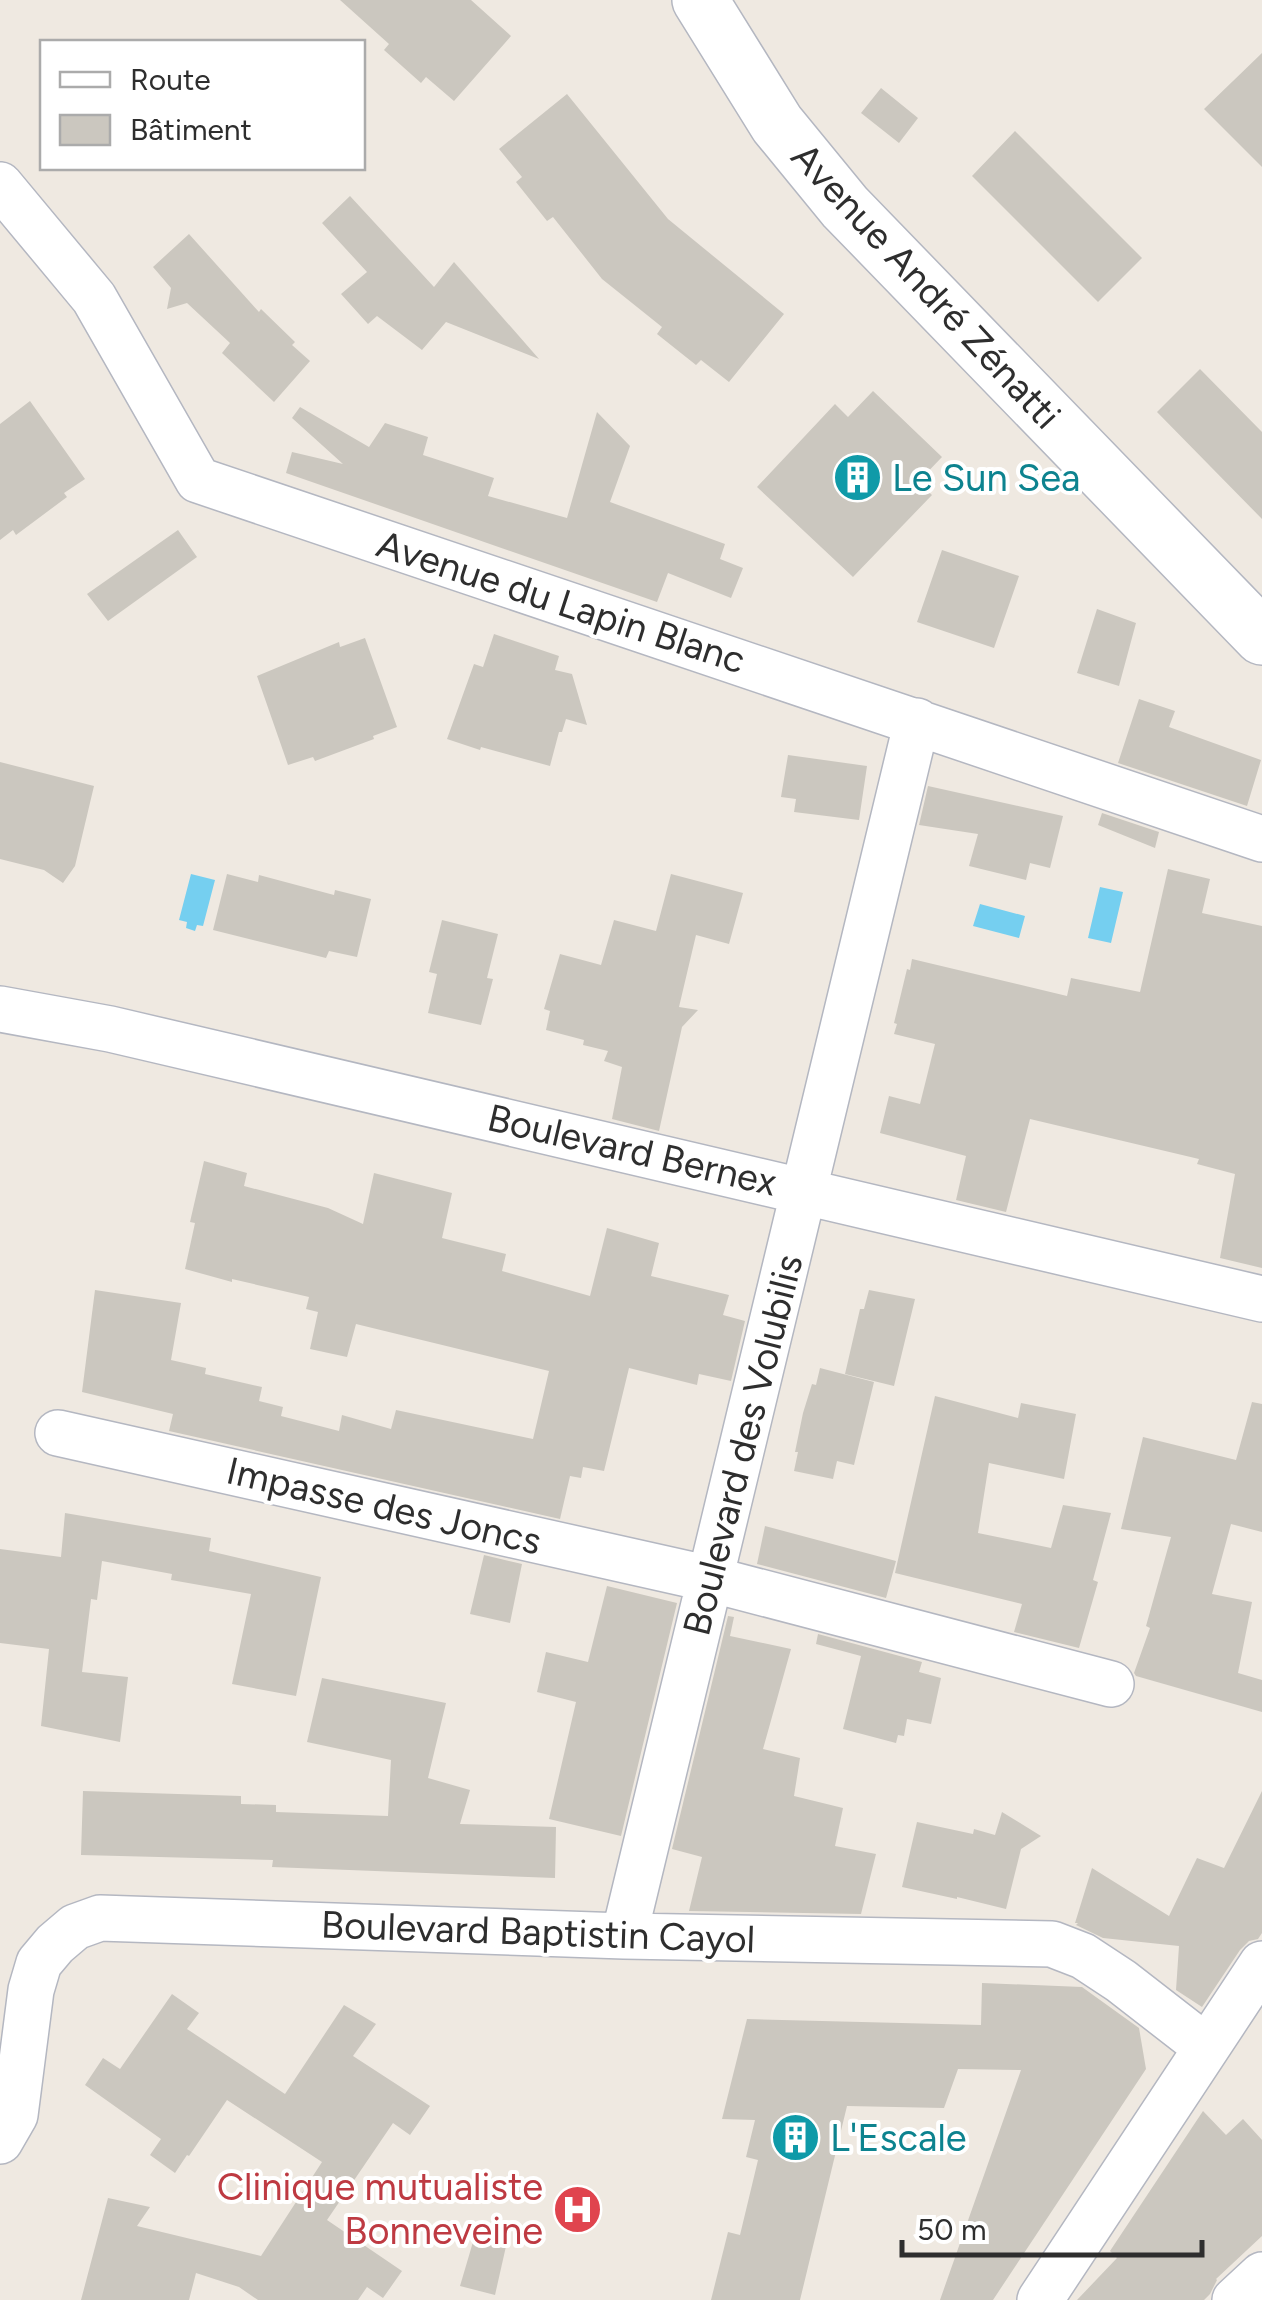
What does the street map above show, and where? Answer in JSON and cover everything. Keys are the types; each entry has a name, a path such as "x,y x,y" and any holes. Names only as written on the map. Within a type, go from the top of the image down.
{"street":[{"name":"Avenue André Zénatti","path":"700,0 777,124 845,207 1262,638"},
{"name":"Avenue du Lapin Blanc","path":"0,184 94,298 198,480 1262,838"},
{"name":"Boulevard des Volubilis","path":"624,1936 918,721"},
{"name":"Boulevard Bernex","path":"0,1009 110,1028 1262,1299"},
{"name":"Impasse des Joncs","path":"58,1433 710,1580 1111,1684"},
{"name":"Boulevard Baptistin Cayol","path":"0,2141 15,2116 31,1990 39,1963 74,1927 100,1918 624,1936 1052,1944 1083,1956 1206,2047"},
{"path":"1040,2300 1262,1964"}],"water":[{"path":"191,874 215,880 203,926 197,925 195,931 179,920"},
{"path":"1100,887 1123,892 1111,943 1088,938"},
{"path":"980,904 1025,916 1019,938 973,926"}],"building":[{"path":"340,0 471,0 511,36 454,101 426,77 421,83 384,50 389,44"},
{"path":"1262,53 1262,167 1204,109"},
{"path":"881,88 918,118 899,143 861,113"},
{"path":"567,94 668,219 784,314 729,382 701,360 696,365 657,334 662,327 602,279 553,217 547,221 516,182 522,177 499,149"},
{"path":"1015,131 1142,258 1098,302 972,176"},
{"path":"350,196 434,287 454,262 539,359 446,322 422,350 377,316 368,324 341,294 367,272 322,223"},
{"path":"189,234 259,312 261,309 310,361 274,402 222,353 230,343 187,303 167,309 171,288 153,267"},
{"path":"1200,369 1262,432 1262,519 1157,412"},
{"name":"Le Sun Sea","path":"873,391 942,457 918,482 932,495 853,577 757,487 835,404 848,417"},
{"path":"30,401 85,479 16,535 13,530 0,540 0,424"},
{"path":"300,407 369,447 385,423 428,437 423,455 494,478 488,496 567,518 597,412 630,446 610,502 725,544 720,559 743,568 731,598 668,573 657,602 286,473 292,452 343,464 292,418"},
{"path":"178,530 197,557 108,621 87,594"},
{"path":"942,550 1019,576 994,648 917,622"},
{"path":"1097,609 1136,623 1119,686 1077,673"},
{"path":"494,634 559,656 555,670 572,674 587,725 566,719 550,766 447,739 474,664 483,667"},
{"path":"365,638 397,727 315,761 313,757 288,765 257,676 339,642 340,647"},
{"path":"1139,699 1175,711 1169,727 1261,760 1247,806 1118,763"},
{"path":"788,755 867,766 859,820 794,812 796,799 781,797"},
{"path":"0,762 94,786 75,866 63,883 44,870 0,859"},
{"path":"928,786 1063,816 1050,868 1030,863 1026,880 969,866 978,834 919,825"},
{"path":"1102,813 1159,832 1155,848 1098,825"},
{"path":"1168,869 1210,879 1202,913 1262,926 1262,1268 1220,1258 1235,1174 1197,1164 1199,1159 1030,1119 1006,1212 956,1200 966,1156 880,1133 889,1096 920,1104 935,1044 894,1034 912,959 1067,996 1071,978 1140,992"},
{"path":"227,874 258,882 259,875 334,895 335,890 371,899 357,957 329,951 326,958 213,930"},
{"path":"671,874 743,893 729,944 696,935 679,1007 698,1010 682,1027 659,1131 612,1119 622,1067 604,1061 608,1051 546,1030 550,1011 544,1009 560,954 601,965 614,920 656,931"},
{"path":"442,920 498,934 487,978 493,979 481,1025 428,1013 437,974 429,972"},
{"path":"204,1161 247,1173 244,1186 328,1208 363,1224 374,1173 452,1193 442,1238 506,1254 502,1271 590,1296 607,1228 659,1243 651,1276 729,1295 723,1315 745,1321 731,1381 699,1374 697,1385 629,1368 604,1471 583,1467 581,1478 570,1476 560,1519 169,1431 173,1414 82,1392 95,1290 181,1303 171,1360 206,1368 205,1374 262,1387 259,1401 283,1407 281,1416 339,1431 342,1415 391,1429 396,1410 533,1439 549,1371 356,1324 347,1357 310,1349 318,1312 306,1309 309,1297 185,1269 195,1223 190,1222"},
{"path":"869,1290 915,1299 894,1386 845,1374 860,1309 864,1309"},
{"path":"820,1368 874,1382 854,1465 837,1461 833,1479 794,1471 803,1413"},
{"path":"935,1396 1018,1418 1021,1403 1076,1414 1064,1479 989,1463 978,1533 1051,1548 1063,1505 1111,1513 1093,1580 1098,1582 1079,1648 1014,1632 1022,1604 895,1573"},
{"path":"1252,1402 1262,1404 1262,1532 1231,1524 1212,1594 1252,1602 1238,1673 1262,1680 1262,1712 1136,1676 1171,1537 1121,1529 1143,1437 1236,1460"},
{"path":"65,1513 211,1538 209,1551 321,1577 296,1696 232,1684 251,1594 171,1580 172,1574 102,1561 97,1600 91,1599 82,1672 128,1677 120,1742 41,1726 49,1649 0,1643 0,1549 61,1557"},
{"path":"765,1526 896,1561 886,1598 757,1564"},
{"path":"484,1555 522,1564 510,1623 470,1614"},
{"path":"607,1586 677,1603 621,1836 549,1819 576,1702 537,1692 546,1652 588,1662"},
{"path":"728,1616 734,1617 730,1636 791,1649 763,1749 800,1758 794,1796 843,1808 835,1846 876,1854 861,1914 689,1911 702,1857 672,1849"},
{"path":"818,1634 922,1662 919,1672 941,1678 931,1724 907,1719 904,1736 898,1735 896,1743 843,1729 861,1656 816,1644"},
{"path":"322,1678 446,1703 428,1778 470,1790 460,1824 556,1827 555,1878 272,1867 273,1860 81,1855 83,1791 241,1796 241,1804 276,1805 276,1812 388,1816 391,1760 307,1742"},
{"path":"1262,1791 1262,1933 1240,1950 1202,2007 1176,1990 1179,1946 1103,1938 1076,1925 1092,1868 1169,1916 1197,1858 1224,1868"},
{"path":"1002,1812 1041,1836 1021,1849 1006,1909 902,1887 917,1822 995,1835"},
{"path":"982,1983 1082,1987 1139,2028 1146,2069 993,2300 940,2300 1021,2070 958,2069 944,2108 847,2106 800,2300 711,2300 728,2232 740,2235 758,2160 746,2157 755,2120 722,2119 747,2019 981,2025"},
{"path":"172,1994 199,2013 187,2029 285,2094 344,2005 376,2024 353,2056 430,2106 410,2135 393,2123 327,2220 402,2271 383,2298 367,2287 358,2300 258,2300 239,2287 196,2273 189,2300 81,2300 108,2198 150,2207 137,2226 261,2256 322,2162 227,2100 175,2173 150,2155 161,2139 85,2085 103,2058 120,2069"},
{"path":"1203,2111 1226,2135 1243,2119 1262,2140 1262,2236 1216,2279 1204,2300 1077,2300 1117,2258 1110,2251"},
{"path":"478,2225 509,2233 495,2295 460,2286"}],"place":[{"name":"Le Sun Sea","path":"857,478"},
{"name":"L'Escale","path":"795,2138"},
{"name":"Clinique mutualiste Bonneveine","path":"578,2209"}]}
